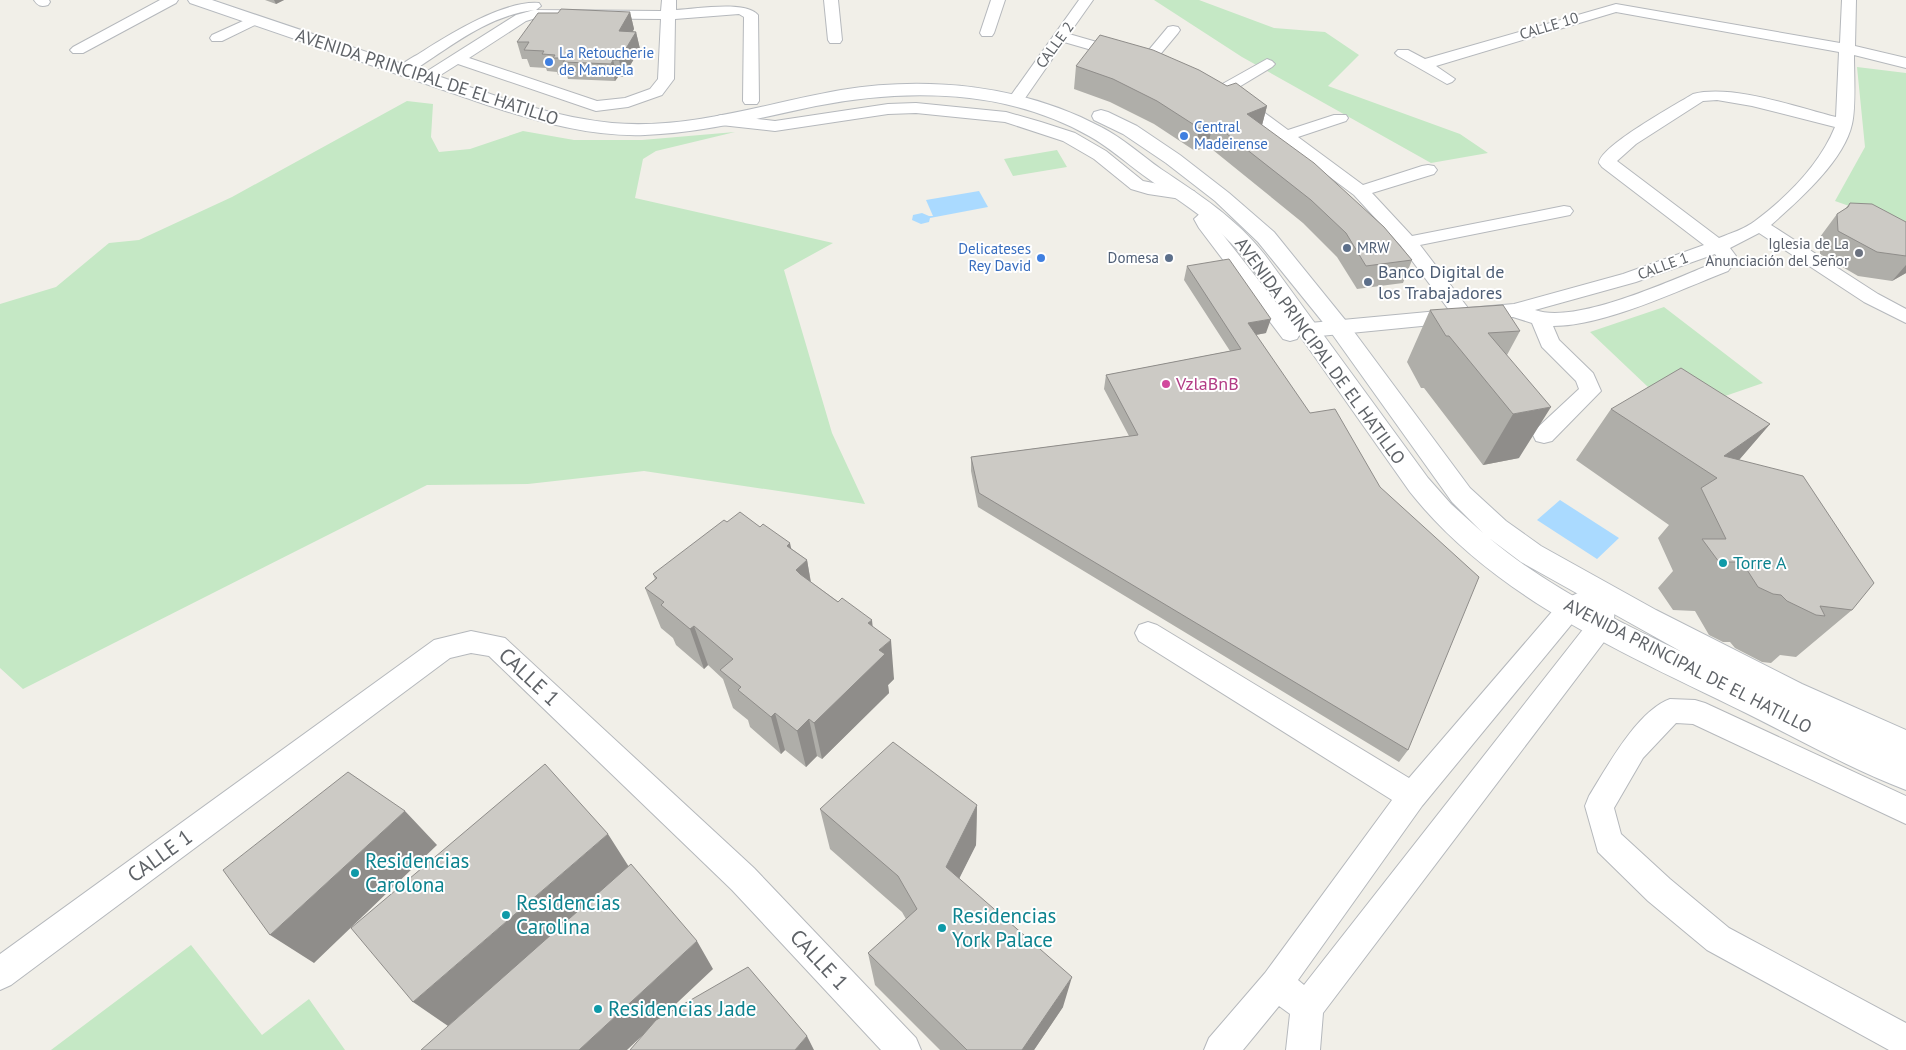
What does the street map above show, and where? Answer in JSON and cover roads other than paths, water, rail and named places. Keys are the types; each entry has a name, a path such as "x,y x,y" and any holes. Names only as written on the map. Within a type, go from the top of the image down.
{"main road":[{"name":"AVENIDA PRINCIPAL DE EL HATILLO","path":"196,0 403,70 424,69 451,63 546,105 607,118 661,118 832,84 894,77 945,78 1074,105 1111,120 1130,130 1173,160 1222,197 1266,237 1338,326 1461,495 1496,529 1531,554 1646,618 1791,694 1906,745"},
{"name":"AVENIDA PRINCIPAL DE EL HATILLO","path":"235,0 424,69 537,116 567,123 627,129 668,127 721,120 845,95 888,90 955,91 1019,95 1113,141 1224,223 1242,242 1300,332 1425,495 1484,552 1528,583 1601,626 1906,775"}],"street":[{"path":"78,50 171,0"},
{"path":"831,0 835,40"},
{"path":"987,33 998,0"},
{"name":"CALLE 2","path":"1019,95 1062,37 1086,0"},
{"name":"CALLE 1","path":"1300,332 1338,326 1515,310 1629,278 1718,246 1760,226 1799,191 1835,147 1844,124 1849,0"},
{"name":"CALLE 10","path":"1423,65 1458,52 1622,4 1848,49 1906,63"},
{"path":"424,69 447,44 489,16 518,8 553,13 668,8 742,10 750,12 752,22 751,101"},
{"path":"451,63 472,49 518,8"},
{"path":"451,63 596,106 628,102 656,92 666,80 668,8"},
{"path":"217,38 254,20"},
{"path":"1148,60 1173,30"},
{"path":"1062,37 1148,60 1167,68"},
{"path":"447,44 472,49"},
{"path":"1404,53 1447,79"},
{"path":"1223,90 1267,64"},
{"path":"1204,83 1223,90 1360,192 1408,242 1464,316"},
{"path":"1515,310 1540,319 1578,316 1616,306 1721,267 1726,262 1727,256 1718,246 1608,164 1608,158 1630,140 1699,97 1726,96 1844,124"},
{"path":"721,120 775,126 888,109 916,108 1006,118 1036,125 1069,137 1100,155 1136,185 1148,189 1188,195"},
{"path":"1286,136 1340,118"},
{"path":"1360,192 1428,170"},
{"path":"1408,242 1564,211"},
{"path":"1760,226 1871,298 1906,317"},
{"path":"1540,319 1548,335 1549,342 1586,378 1590,392 1544,435"},
{"path":"1221,1050 1276,984 1412,796 1571,607 1601,593 1601,626 1307,1007 1303,1050"},
{"path":"1148,633 1412,796"},
{"name":"CALLE 1","path":"0,974 443,648 471,642 496,646 743,879 904,1050"},
{"path":"1906,810 1695,712 1670,711 1633,749 1599,806 1608,842 1659,890 1718,939 1906,1041"},
{"path":"1276,984 1307,1007"}],"water":[{"path":"979,191 988,207 930,218 929,222 921,224 912,220 913,215 922,213 933,216 926,200"},
{"path":"1560,500 1619,538 1597,559 1537,520"}],"place":[{"name":"La Retoucherie de Manuela","path":"549,62"},
{"name":"Central Madeirense","path":"1184,136"},
{"name":"MRW","path":"1347,248"},
{"name":"Iglesia de La Anunciación del Señor","path":"1859,253"},
{"name":"Delicateses Rey David","path":"1041,258"},
{"name":"Domesa","path":"1169,258"},
{"name":"Banco Digital de los Trabajadores","path":"1368,282"},
{"name":"VzlaBnB","path":"1166,384"},
{"name":"Torre A","path":"1723,563"},
{"name":"Residencias Carolona","path":"355,873"},
{"name":"Residencias Carolina","path":"506,915"},
{"name":"Residencias York Palace","path":"942,928"},
{"name":"Residencias Jade","path":"598,1009"}]}
